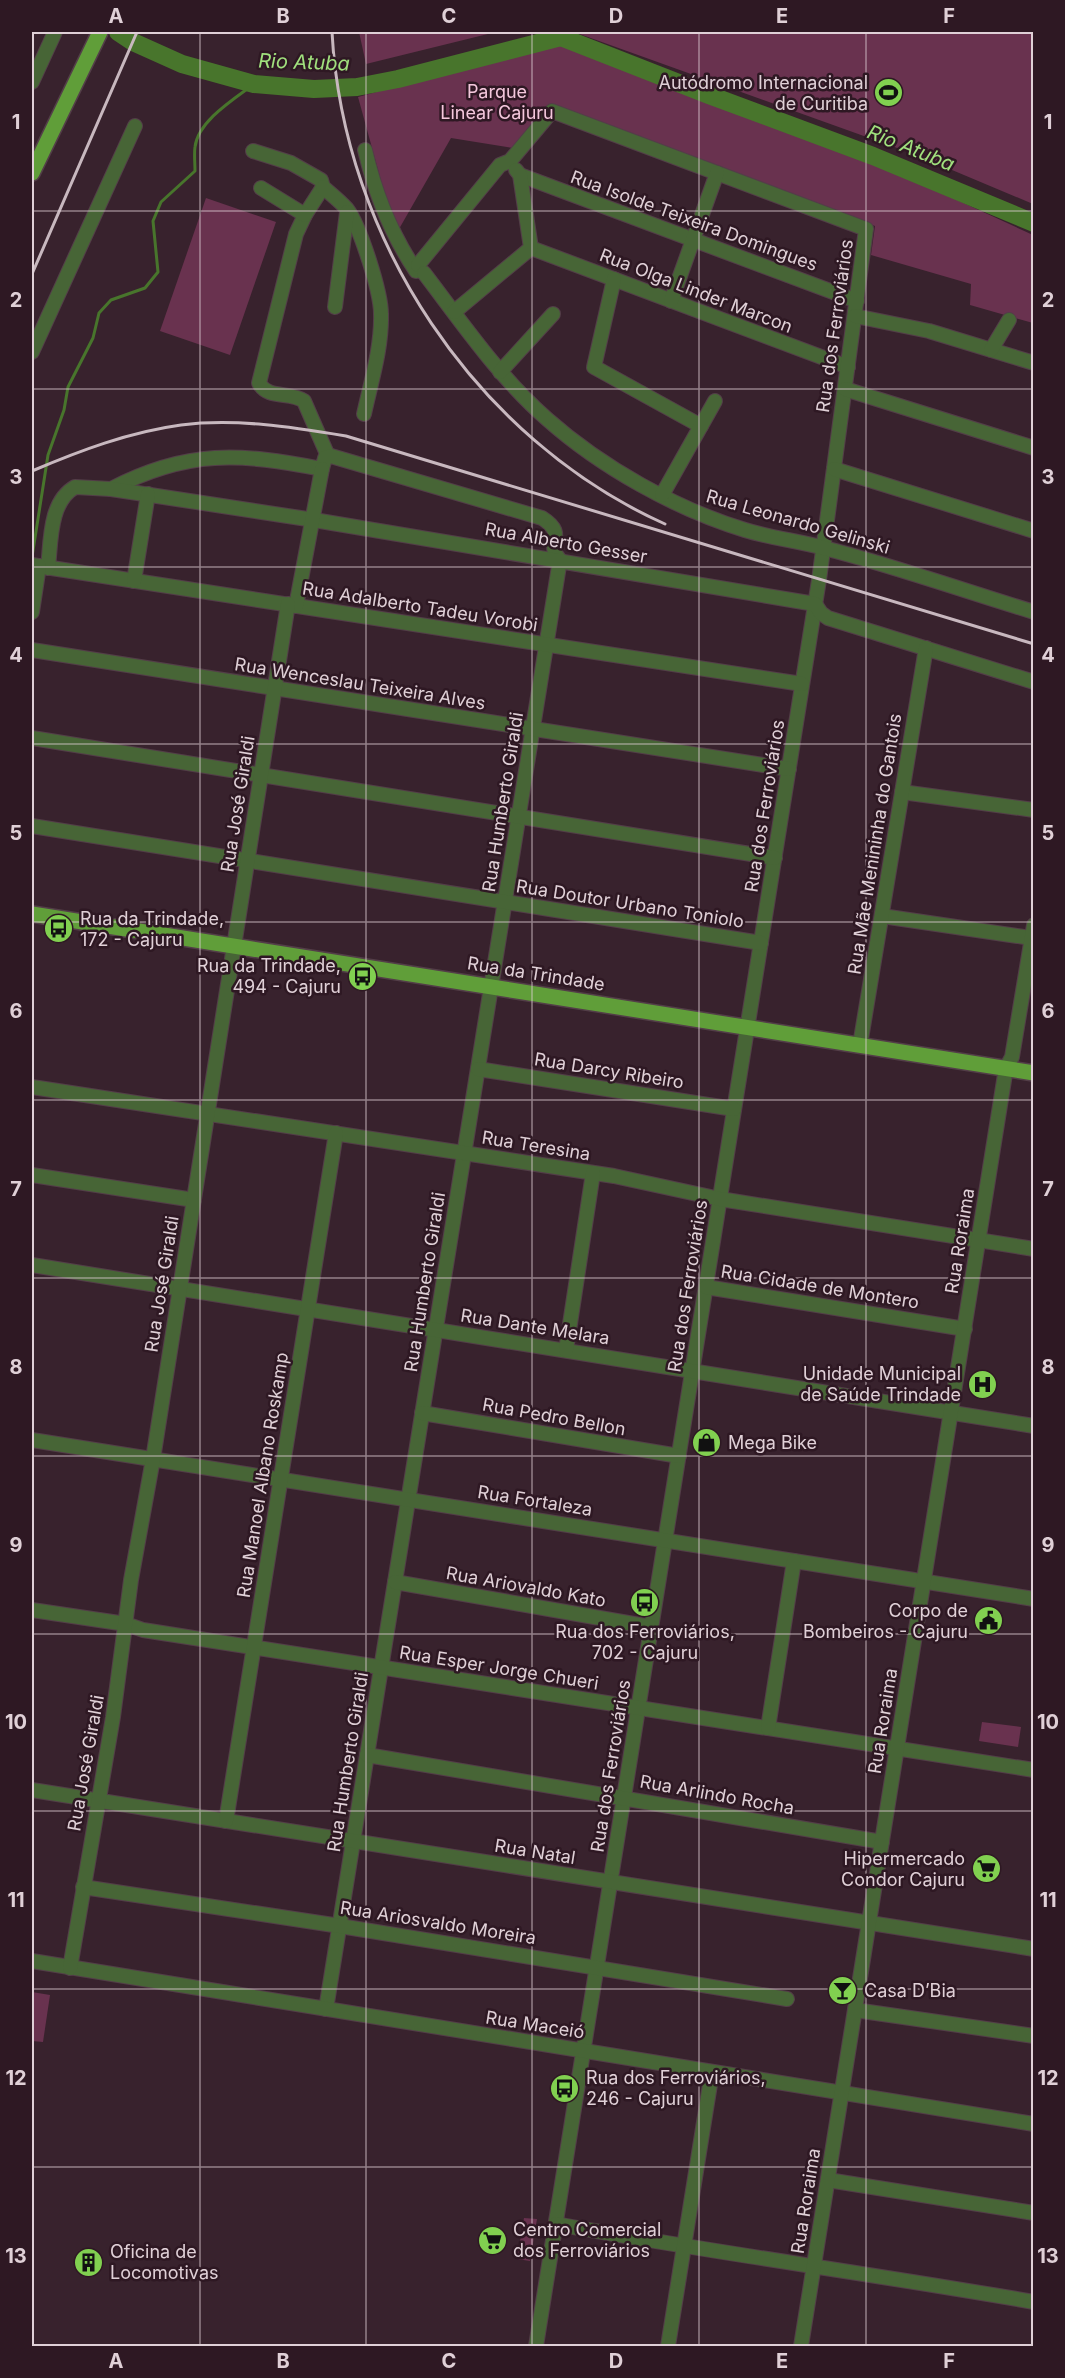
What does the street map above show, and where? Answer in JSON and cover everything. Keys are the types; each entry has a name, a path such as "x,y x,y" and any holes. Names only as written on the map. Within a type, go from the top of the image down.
{"main road":[{"path":"32,173 100,32"},
{"name":"Rua da Trindade","path":"32,915 1034,1073"}],"street":[{"path":"32,82 55,32"},
{"path":"420,270 500,165 510,161 552,111 717,173 671,300"},
{"path":"32,352 135,126"},
{"name":"Rua Leonardo Gelinski","path":"365,150 373,181 393,233 500,372 528,402 566,435 623,473 662,495 744,530 824,548 1034,612"},
{"path":"253,151 291,163 321,180 323,187 348,210 367,254 380,298 381,316 378,345 364,414"},
{"path":"454,312 531,248 520,175 510,161"},
{"name":"Rua dos Ferroviários","path":"536,2346 824,548 866,229 717,173"},
{"name":"Rua Isolde Teixeira Domingues","path":"520,175 857,301"},
{"path":"323,187 296,234 259,383 262,389 269,393 297,396 304,401 328,456"},
{"path":"261,188 305,215"},
{"path":"335,307 348,210"},
{"name":"Rua Olga Linder Marcon","path":"531,248 848,367"},
{"path":"614,279 594,367 701,426"},
{"path":"500,372 553,314"},
{"path":"855,316 929,331 1034,363"},
{"path":"991,350 1009,320"},
{"path":"845,389 1034,448"},
{"path":"662,495 715,401"},
{"path":"111,489 157,469 188,460 217,456 266,459 322,469"},
{"name":"Rua José Giraldi","path":"70,1968 113,1717 130,1580 153,1459 275,689 292,605 314,520 324,460 328,456"},
{"name":"Rua Humberto Giraldi","path":"326,2009 560,560 554,551 555,530 542,518 328,456"},
{"path":"834,469 1034,531"},
{"name":"Rua Alberto Gesser","path":"40,566 58,504 69,491 79,486 111,489 560,560 815,604 828,618 1034,682"},
{"path":"134,581 147,494"},
{"path":"32,612 40,566"},
{"name":"Rua Adalberto Tadeu Vorobi","path":"40,566 802,684"},
{"name":"Rua Mãe Menininha do Gantois","path":"860,1045 926,648"},
{"name":"Rua Wenceslau Teixeira Alves","path":"32,650 789,769"},
{"path":"32,738 775,858"},
{"path":"902,792 1034,810"},
{"name":"Rua Doutor Urbano Toniolo","path":"32,826 761,943"},
{"path":"882,916 1032,931"},
{"name":"Rua Roraima","path":"801,2346 1006,1068 1012,1057 1032,931"},
{"name":"Rua Darcy Ribeiro","path":"478,1069 734,1109"},
{"name":"Rua Teresina","path":"32,1087 593,1173 656,1184 720,1199 1034,1249"},
{"name":"Rua Manoel Albano Roskamp","path":"226,1821 336,1133"},
{"path":"566,1350 593,1173"},
{"path":"32,1175 194,1200"},
{"name":"Rua Dante Melara","path":"32,1264 1034,1426"},
{"name":"Rua Cidade de Montero","path":"706,1287 964,1329"},
{"name":"Rua Pedro Bellon","path":"423,1413 679,1456"},
{"name":"Rua Fortaleza","path":"32,1440 1034,1599"},
{"path":"768,1728 794,1561"},
{"name":"Rua Ariovaldo Kato","path":"395,1582 651,1627"},
{"name":"Rua Esper Jorge Chueri","path":"32,1610 126,1624 143,1630 1034,1770"},
{"name":"Rua Arlindo Rocha","path":"367,1755 882,1842"},
{"name":"Rua Natal","path":"32,1790 1034,1949"},
{"name":"Rua Ariosvaldo Moreira","path":"83,1887 340,1926 787,1999"},
{"name":"Rua Maceió","path":"32,1961 1034,2124"},
{"path":"855,2010 1034,2036"},
{"path":"668,2346 712,2072"},
{"path":"828,2180 1034,2213"},
{"path":"556,2224 684,2247 939,2285 1034,2302"}],"green space":[{"path":"359,32 496,32 366,64"},
{"name":"Autódromo Internacional de Curitiba","path":"574,32 1033,32 1033,204 914,154"},
{"name":"Parque Linear Cajuru","path":"555,43 881,165 1033,235 1033,323 970,305 971,284 871,255 875,226 551,106 513,148 451,138 399,229 385,195 358,97"},
{"path":"206,198 276,222 230,355 160,331"},
{"path":"982,1722 1021,1727 1018,1747 979,1741"},
{"path":"32,1992 50,1995 43,2042 32,2041"},
{"path":"524,2218 537,2219 530,2261 517,2259"}],"waterway":[{"name":"Rio Atuba","path":"118,32 133,42 182,64 254,84 314,89 357,87 398,79 561,37 873,156 1034,223"},
{"path":"32,557 48,455 64,410 68,387 93,338 99,313 111,300 145,288 158,272 153,221 161,202 195,171 195,147 203,128 218,111 254,84"}],"railway":[{"path":"32,274 137,32"},
{"path":"332,32 342,109 362,184 392,256 431,323 479,385 534,440 597,487 665,524"},
{"path":"32,471 105,443 142,432 181,425 243,423 346,436 1034,644"}],"place":[{"name":"Autódromo Internacional de Curitiba","path":"889,93"},
{"name":"Rua da Trindade, 172 - Cajuru","path":"59,929"},
{"name":"Rua da Trindade, 494 - Cajuru","path":"362,976"},
{"name":"Unidade Municipal de Saúde Trindade","path":"982,1384"},
{"name":"Mega Bike","path":"707,1443"},
{"name":"Rua dos Ferroviários, 702 - Cajuru","path":"645,1603"},
{"name":"Corpo de Bombeiros - Cajuru","path":"989,1621"},
{"name":"Hipermercado Condor Cajuru","path":"986,1869"},
{"name":"Casa D’Bia","path":"843,1991"},
{"name":"Rua dos Ferroviários, 246 - Cajuru","path":"565,2088"},
{"name":"Centro Comercial dos Ferroviários","path":"492,2240"},
{"name":"Oficina de Locomotivas","path":"89,2262"}]}
